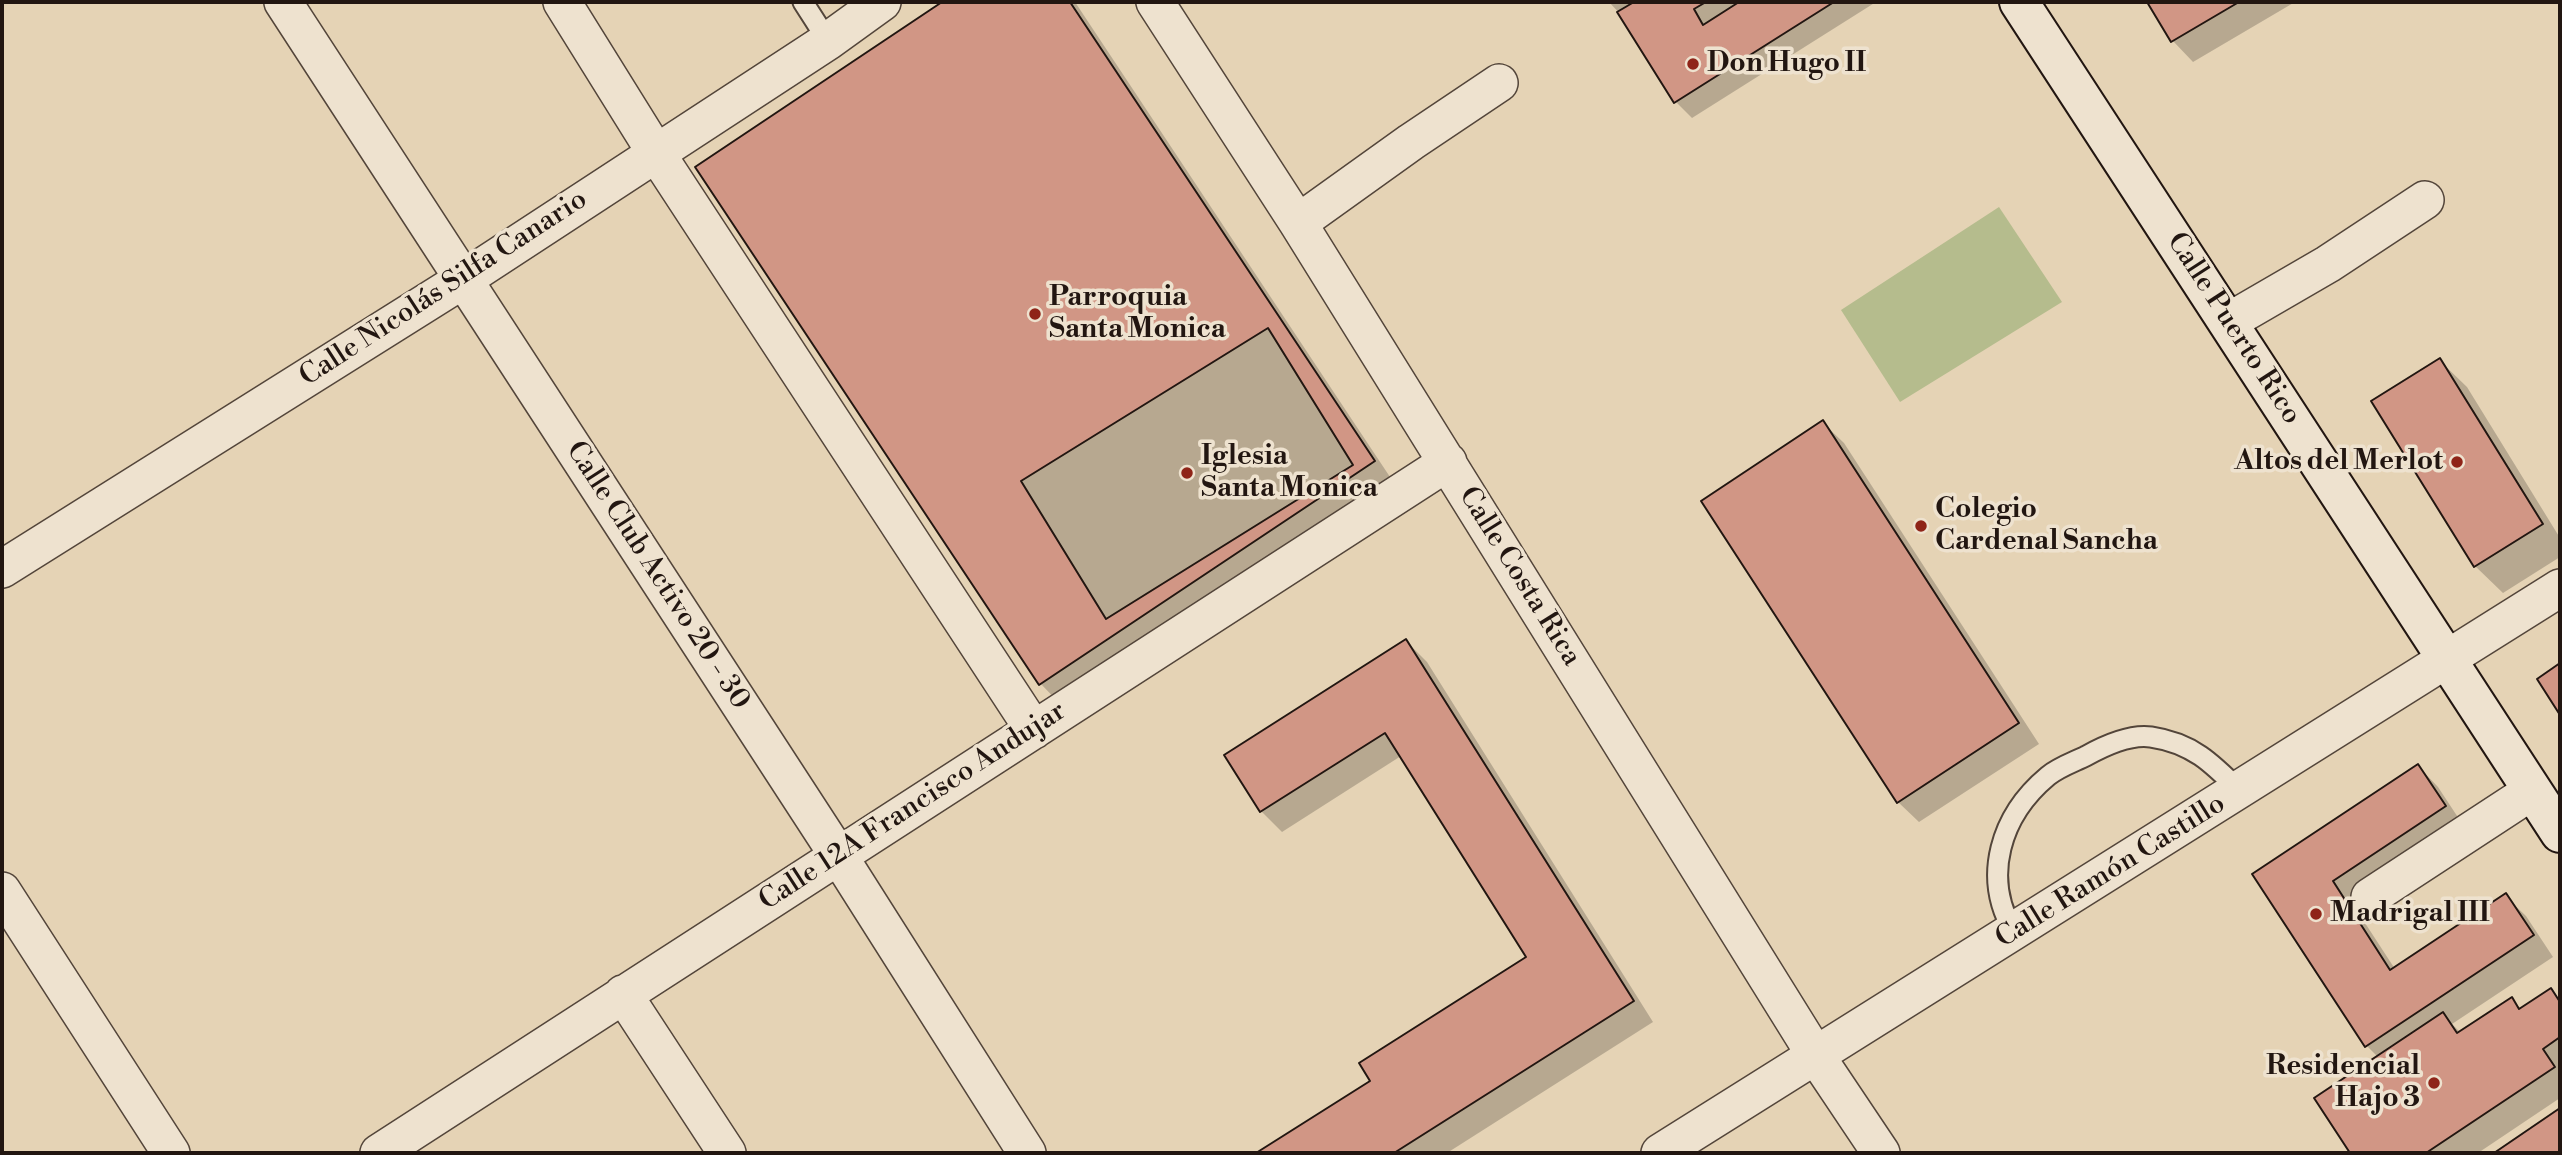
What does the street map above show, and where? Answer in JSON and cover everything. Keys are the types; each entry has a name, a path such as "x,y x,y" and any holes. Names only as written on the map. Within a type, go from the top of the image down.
{"street":[{"name":"Calle Club Activo 20 - 30","path":"283,2 838,855 1027,1153"},
{"path":"562,2 656,153 1034,730"},
{"name":"Calle Nicolás Silfa Canario","path":"2,569 464,279 828,41 882,2"},
{"name":"Calle Costa Rica","path":"1154,2 1298,223 1816,1056 1881,1153"},
{"name":"Calle Puerto Rico","path":"2019,2 2560,833"},
{"path":"1298,223 1410,142 1499,83"},
{"path":"2228,321 2328,264 2425,200"},
{"name":"Calle 12A Francisco Andujar","path":"379,1153 1448,462"},
{"name":"Calle Ramón Castillo","path":"1660,1153 2560,588"},
{"path":"2370,897 2532,791"},
{"path":"2,891 171,1153"},
{"path":"623,994 727,1153"}],"lane":[{"path":"803,2 828,41"},
{"path":"2014,932 2004,914 1998,886 1998,851 2016,810 2049,775 2109,743 2148,736 2185,745 2213,764 2240,791"}],"green space":[{"path":"1999,207 2062,302 1900,402 1841,310"}],"building":[{"name":"Parroquia Santa Monica","path":"942,2 1070,2 1375,461 1039,685 695,167"},
{"name":"Don Hugo II","path":"1634,2 1706,2 1694,9 1703,25 1739,2 1834,2 1674,103 1617,12"},
{"path":"2147,2 2239,2 2171,42"},
{"name":"Iglesia Santa Monica","path":"1268,328 1353,465 1106,619 1021,481"},
{"name":"Altos del Merlot","path":"2440,358 2543,524 2474,567 2371,401"},
{"path":"1823,420 2019,723 1897,803 1701,501"},
{"path":"1406,639 1634,1001 1394,1153 1256,1153 1370,1081 1359,1063 1526,957 1385,733 1260,812 1224,755"},
{"path":"2560,663 2560,715 2537,679"},
{"name":"Madrigal III","path":"2418,764 2446,806 2333,881 2390,970 2506,893 2534,935 2365,1047 2252,874"},
{"name":"Residencial Hajo 3","path":"2551,988 2560,1002 2560,1037 2543,1049 2555,1067 2426,1153 2350,1153 2314,1098 2443,1012 2457,1033 2512,997 2519,1009"},
{"path":"2560,1108 2560,1153 2494,1153"}],"place":[{"name":"Don Hugo II","path":"1693,64"},
{"name":"Parroquia Santa Monica","path":"1035,314"},
{"name":"Altos del Merlot","path":"2457,462"},
{"name":"Iglesia Santa Monica","path":"1187,473"},
{"name":"Colegio Cardenal Sancha","path":"1921,526"},
{"name":"Madrigal III","path":"2316,914"},
{"name":"Residencial Hajo 3","path":"2434,1083"}]}
